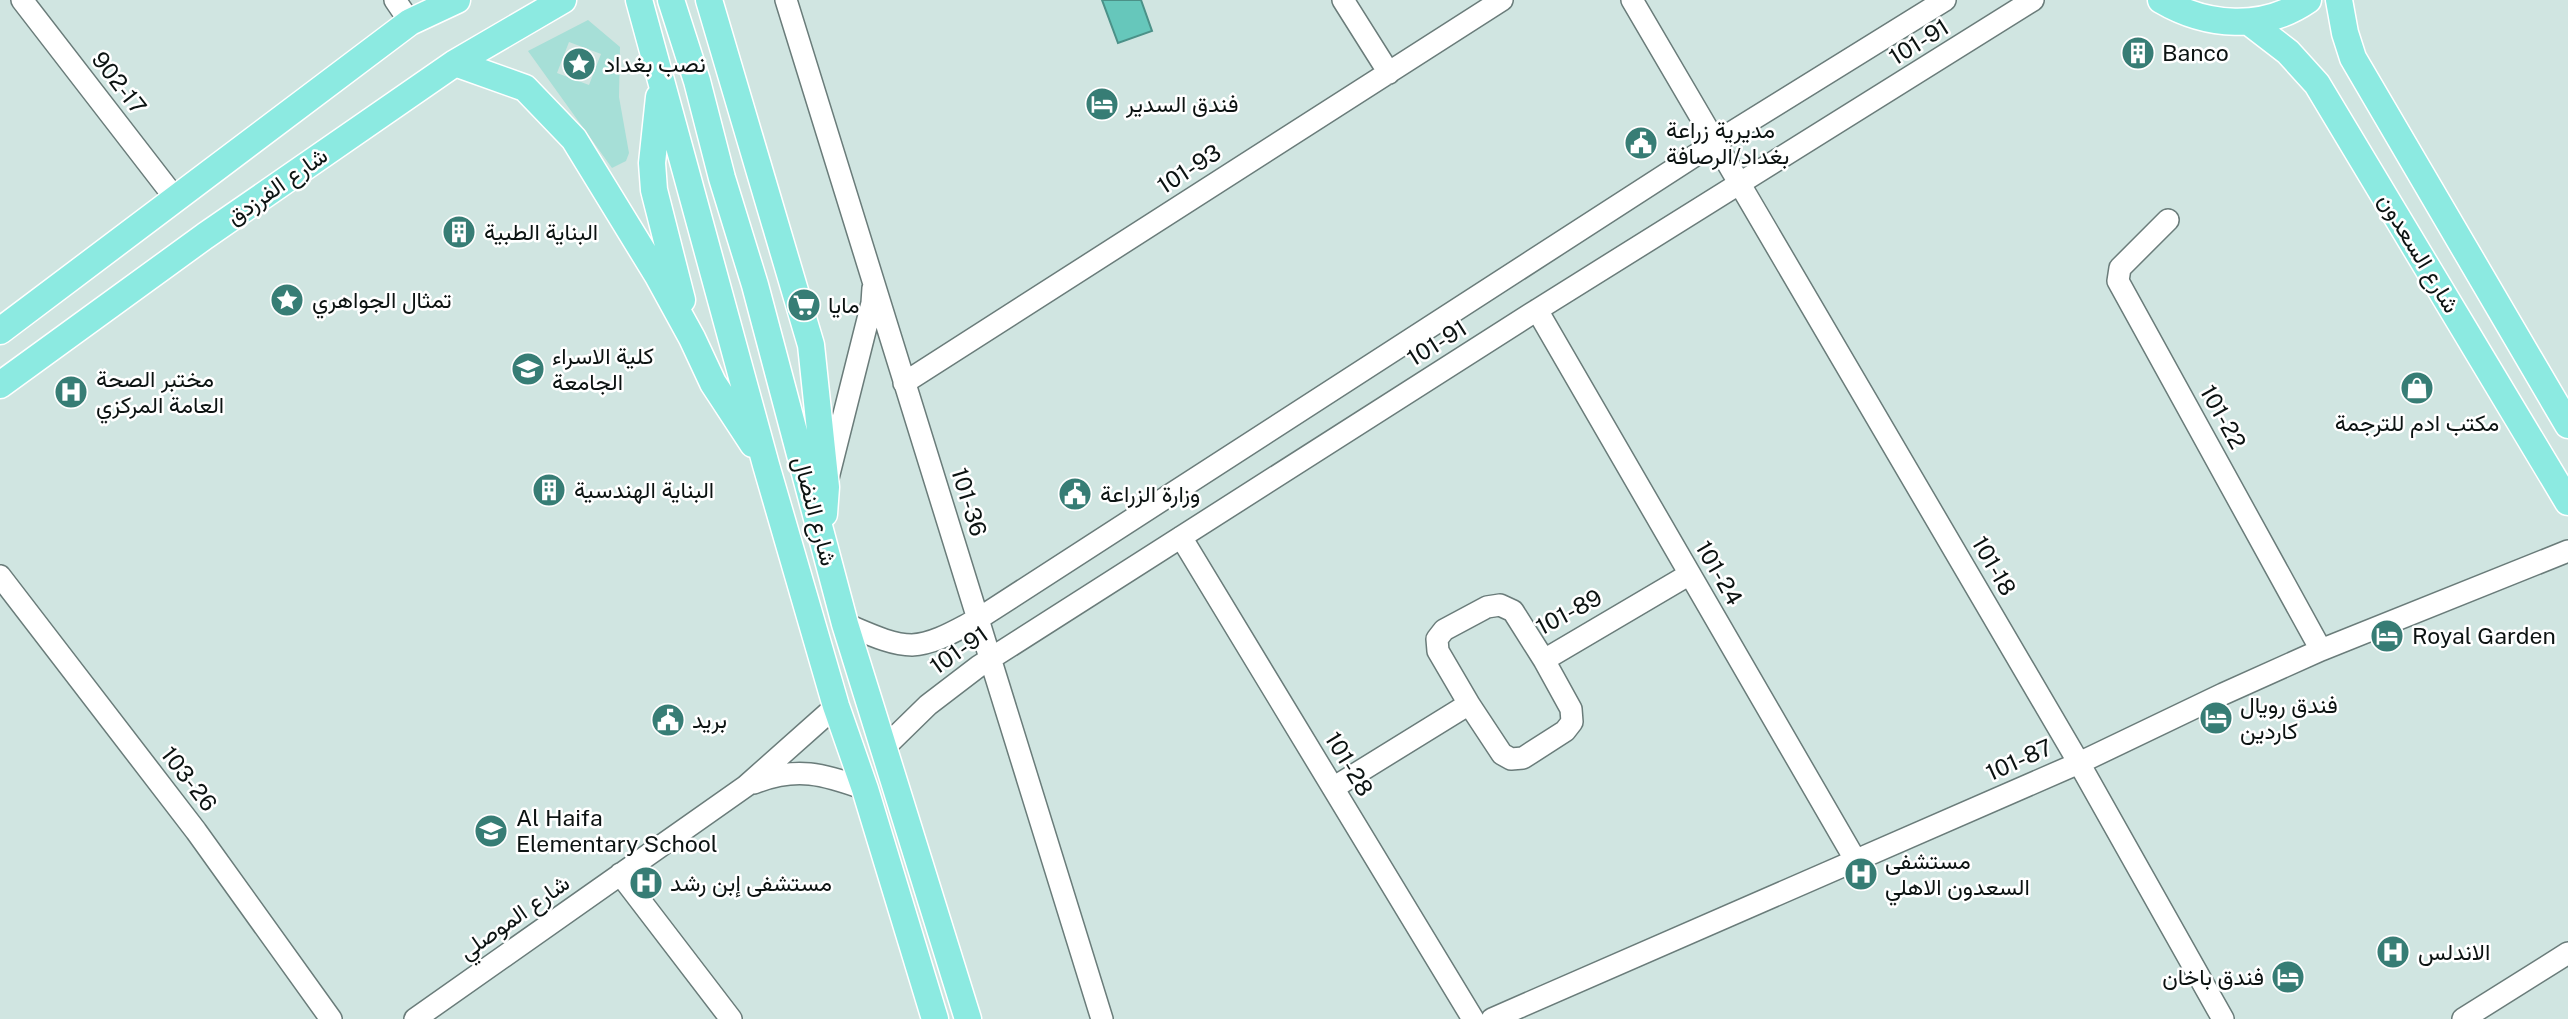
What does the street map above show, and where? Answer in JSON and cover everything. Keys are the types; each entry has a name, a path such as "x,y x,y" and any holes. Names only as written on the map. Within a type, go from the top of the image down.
{"main road":[{"path":"0,331 410,22 457,0"},
{"name":"شارع الفرزدق","path":"0,386 205,236 455,63 563,0"},
{"name":"شارع النضال","path":"639,0 660,85 836,706 865,789 935,1019"},
{"name":"شارع النضال","path":"671,0 755,285 845,624 968,1019"},
{"path":"709,0 811,345 826,487 821,533"},
{"path":"2161,0 2189,14 2228,22 2249,22 2289,12 2308,0"},
{"name":"شارع السعدون","path":"2339,0 2353,58 2568,425"},
{"name":"شارع السعدون","path":"2249,22 2288,52 2317,84 2568,502"},
{"path":"455,63 526,88 574,139 692,338 713,383 766,464"},
{"path":"660,85 652,163 654,190 692,338"},
{"path":"722,178 758,168"}],"street":[{"name":"902-17","path":"22,0 175,198"},
{"path":"395,0 410,22"},
{"name":"101-36","path":"786,0 1102,1019"},
{"path":"1343,0 1388,73"},
{"name":"101-93","path":"904,383 1502,0"},
{"name":"101-18","path":"1632,0 2079,763 2223,1019"},
{"name":"101-91","path":"845,624 889,640 912,645 936,640 978,619 1716,142 1945,0"},
{"name":"101-91","path":"884,748 928,705 990,659 1538,310 2033,0"},
{"name":"101-22","path":"2168,220 2120,268 2118,281 2321,650"},
{"path":"826,487 872,303 873,281"},
{"name":"101-24","path":"1538,310 1856,861"},
{"name":"101-28","path":"1181,537 1473,1019"},
{"name":"101-87","path":"1492,1019 2079,763 2321,650 2568,551"},
{"name":"101-89","path":"1469,704 1438,651 1437,639 1444,629 1487,607 1500,605 1513,611 1544,660 1690,573"},
{"name":"103-26","path":"0,576 196,831 331,1019"},
{"path":"1333,788 1469,704 1502,754 1511,759 1523,758 1565,731 1572,722 1571,709 1544,660"},
{"name":"شارع الموصلي","path":"415,1019 746,786 836,706"},
{"name":"شارع الموصلي","path":"746,786 772,776 801,772 829,776 865,789"},
{"path":"620,874 731,1019"},
{"path":"2463,1019 2568,953"}],"shaded area":[{"path":"1102,0 1141,0 1152,31 1118,43"},
{"path":"588,20 620,47 619,97 629,153 626,161 612,168 528,51","holes":["569,42 601,54 589,85 557,73"]}],"place":[{"name":"Banco","path":"2138,53"},
{"name":"نصب بغداد","path":"579,64"},
{"name":"فندق السدير","path":"1102,104"},
{"name":"مديرية زراعة بغداد/الرصافة","path":"1641,143"},
{"name":"البناية الطبية","path":"459,232"},
{"name":"تمثال الجواهري","path":"287,300"},
{"name":"مايا","path":"804,305"},
{"name":"كلية الاسراء الجامعة","path":"528,369"},
{"name":"مكتب ادم للترجمة","path":"2417,388"},
{"name":"مختبر الصحة العامة المركزي","path":"71,392"},
{"name":"البناية الهندسية","path":"549,490"},
{"name":"وزارة الزراعة","path":"1075,494"},
{"name":"Royal Garden","path":"2387,636"},
{"name":"فندق رويال كاردين","path":"2216,718"},
{"name":"بريد","path":"668,720"},
{"name":"Al Haifa Elementary School","path":"491,831"},
{"name":"مستشفى السعدون الاهلي","path":"1861,874"},
{"name":"مستشفى إبن رشد","path":"646,883"},
{"name":"الاندلس","path":"2393,952"},
{"name":"فندق باخان","path":"2288,977"}]}
